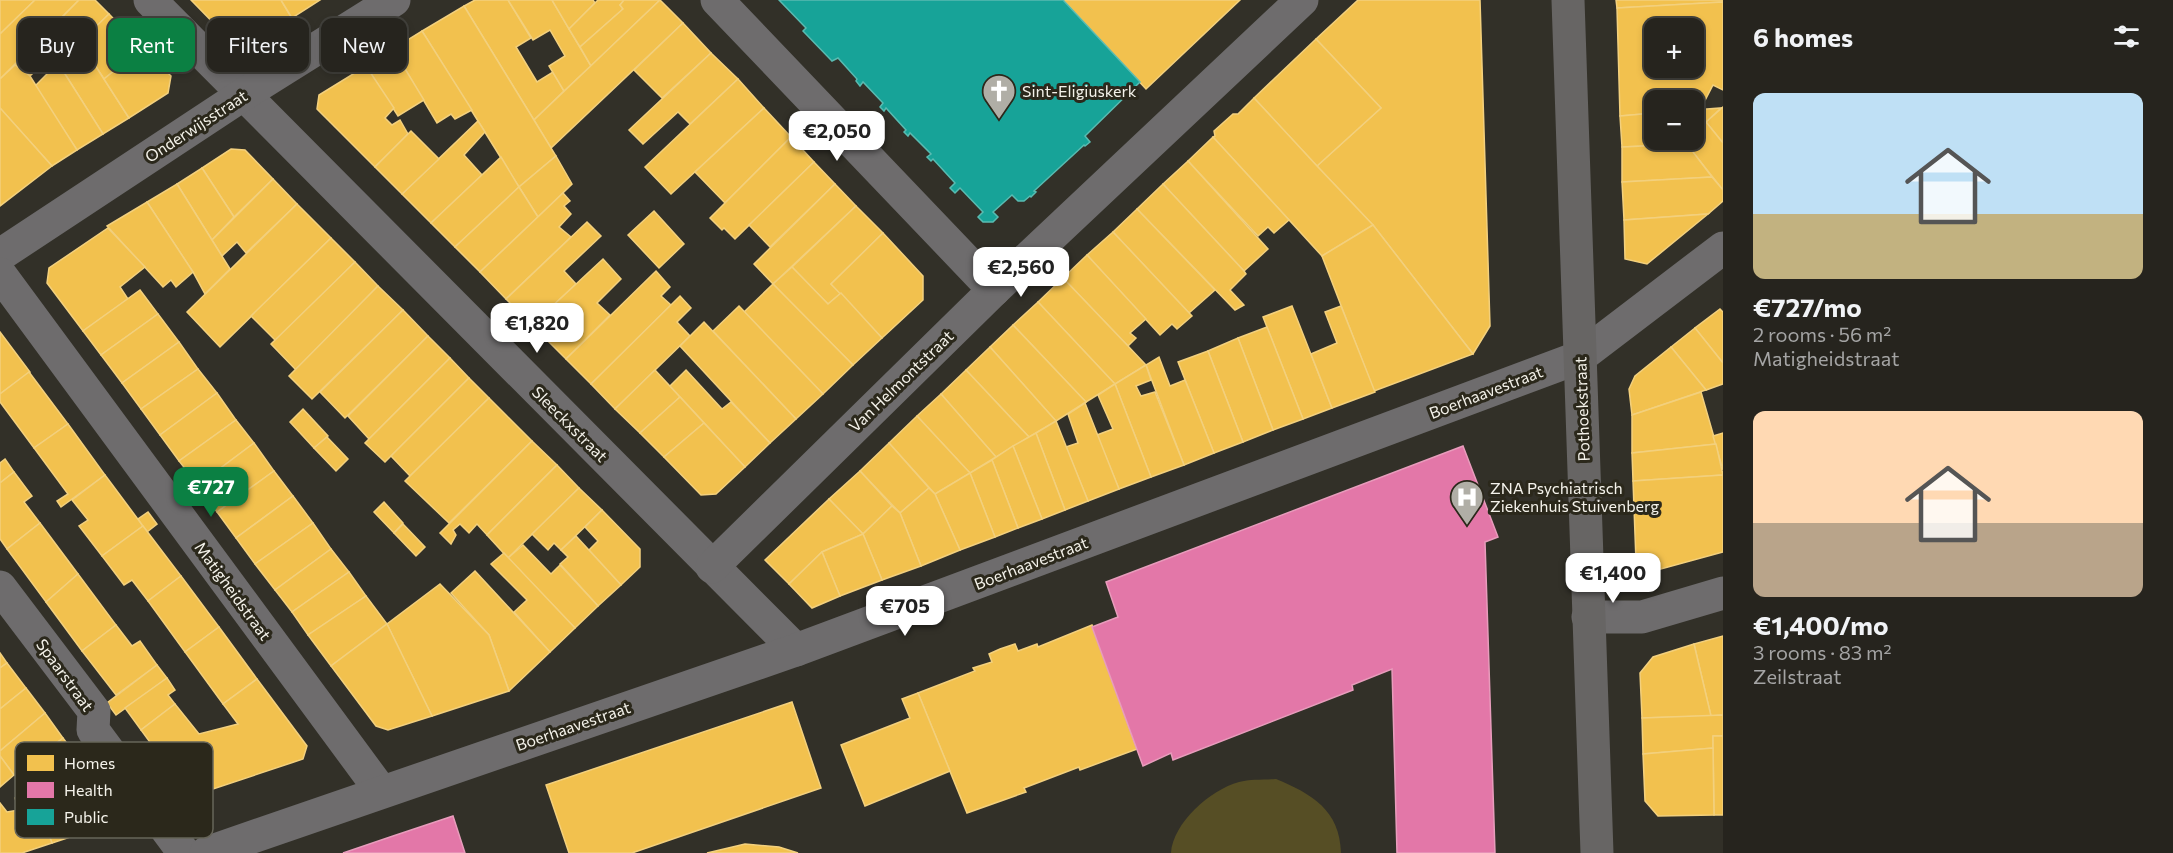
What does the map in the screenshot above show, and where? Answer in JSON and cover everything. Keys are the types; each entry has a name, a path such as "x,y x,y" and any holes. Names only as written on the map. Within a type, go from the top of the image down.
{"street":[{"name":"Sleeckxstraat","path":"150,0 796,650"},
{"name":"Onderwijsstraat","path":"0,255 244,94 394,0"},
{"path":"717,0 994,290"},
{"name":"Van Helmontstraat","path":"712,567 994,290 1302,0"},
{"name":"Pothoekstraat","path":"1568,0 1597,853"},
{"name":"Boerhaavestraat","path":"206,853 796,650 1580,357 1723,248"},
{"name":"Matigheidstraat","path":"0,274 381,791"},
{"name":"Spaarstraat","path":"0,587 94,711 93,730 102,742"},
{"path":"1588,617 1642,617 1723,593"},
{"name":"Spaarstraat","path":"173,838 184,853"}],"shaded area":[{"path":"1276,779 1301,791 1322,806 1335,825 1341,853 1171,853 1178,830 1186,819 1216,792 1239,782"}],"building: Homes":[{"path":"0,0 35,0 0,34"},
{"path":"35,0 79,0 61,18 18,18 18,61 0,79 0,34"},
{"path":"79,0 95,0 109,14 96,27 96,18 61,18"},
{"path":"191,0 281,0 291,17 289,18 209,18"},
{"path":"281,0 320,0 292,18"},
{"path":"475,0 508,0 531,38 516,47 537,82 553,72 564,91 534,120 464,6"},
{"path":"508,0 552,0 591,66 564,91 549,66 565,56 550,30 533,40"},
{"path":"552,0 593,0 595,3 569,29"},
{"path":"598,0 624,0 620,5 623,9 580,47 569,29"},
{"path":"624,0 660,0 591,66 580,47 623,9 620,5"},
{"path":"660,0 683,23 551,148 534,120"},
{"path":"1063,0 1240,0 1146,89"},
{"path":"1358,0 1480,0 1490,326 1473,354 1373,225 1317,166 1381,108 1316,39"},
{"path":"1616,0 1723,0 1723,2 1617,8"},
{"path":"1723,2 1723,90 1713,85 1704,102 1704,90 1644,90 1644,114 1620,116 1617,8"},
{"path":"464,6 556,156 519,187 422,31"},
{"path":"109,14 113,18 108,18 108,72 113,72 104,79 96,67 96,27"},
{"path":"683,23 711,53 662,98 634,70"},
{"path":"422,31 472,110 455,119 451,114 437,123 407,72 407,40"},
{"path":"1316,39 1381,108 1317,166 1254,98"},
{"path":"711,53 738,79 690,124 678,112 643,144 629,130"},
{"path":"15,65 18,67 18,72 25,72 30,76 77,150 52,166 0,108 0,79"},
{"path":"96,67 129,118 103,134 64,72 96,72"},
{"path":"49,72 64,72 103,134 77,150 35,86"},
{"path":"113,72 167,72 171,76 168,93 129,118 104,79"},
{"path":"356,72 370,72 394,108 385,118 392,125 400,120 408,134 375,167 317,109 319,95"},
{"path":"370,72 407,72 424,100 398,116"},
{"path":"738,79 764,108 671,194 645,167"},
{"path":"1254,98 1373,225 1322,256 1213,137 1215,136 1214,131 1233,114 1238,114"},
{"path":"1723,107 1723,143 1706,122"},
{"path":"0,108 52,166 0,206"},
{"path":"764,108 791,137 725,203 695,172"},
{"path":"1721,108 1704,124 1704,109"},
{"path":"1644,114 1644,146 1622,147 1620,116"},
{"path":"478,121 485,132 464,155 482,175 431,223 402,194"},
{"path":"1706,122 1723,143 1723,190 1691,150 1704,150 1704,124"},
{"path":"411,131 439,159 402,194 375,167"},
{"path":"791,137 814,162 735,239 710,218"},
{"path":"1213,137 1289,220 1274,233 1268,227 1258,236 1188,161"},
{"path":"1644,146 1644,150 1692,150 1712,177 1622,182 1622,147"},
{"path":"231,149 245,150 273,179 234,217 202,168"},
{"path":"556,156 572,184 538,217 519,187"},
{"path":"501,157 519,187 455,247 431,223"},
{"path":"1188,161 1268,249 1244,271 1163,184"},
{"path":"814,162 835,184 770,247 749,225"},
{"path":"202,168 234,217 212,240 177,184"},
{"path":"1712,177 1723,190 1723,201 1708,214 1624,220 1622,182"},
{"path":"273,179 297,204 246,253 237,242 222,256 212,240"},
{"path":"177,184 230,269 205,294 147,202"},
{"path":"835,184 856,206 773,284 754,264"},
{"path":"1163,184 1244,271 1246,274 1230,290 1244,305 1235,310 1137,209"},
{"path":"519,187 538,217 480,272 455,247"},
{"path":"563,193 570,201 564,206 571,214 559,227 571,237 506,299 480,272"},
{"path":"147,202 193,272 176,287 171,280 163,287 107,226"},
{"path":"297,204 331,238 220,347 187,312"},
{"path":"856,206 883,233 831,284 841,293 828,304 792,267"},
{"path":"1137,209 1215,290 1189,313 1113,232"},
{"path":"654,211 684,244 659,268 628,235"},
{"path":"1708,214 1647,264 1625,259 1624,220"},
{"path":"587,222 601,236 564,271 576,284 532,325 506,299"},
{"path":"1373,225 1473,354 1374,391 1322,256"},
{"path":"108,228 145,267 120,287 128,299 83,331 47,283 49,268"},
{"path":"1113,232 1192,316 1177,329 1172,324 1160,335 1087,255"},
{"path":"883,233 923,276 923,300 882,338 831,284"},
{"path":"331,238 355,262 276,341 251,316"},
{"path":"1087,255 1146,319 1130,333 1136,338 1128,346 1063,278"},
{"path":"603,259 621,279 597,303 610,315 566,359 532,325"},
{"path":"355,262 378,286 296,370 271,344"},
{"path":"792,267 828,304 841,293 882,338 853,365 773,284"},
{"path":"656,271 670,287 661,296 671,305 591,384 566,359"},
{"path":"1063,278 1146,365 1115,384 1038,302"},
{"path":"773,284 853,365 823,394 744,312"},
{"path":"378,286 403,310 312,399 289,376"},
{"path":"140,290 158,314 101,355 83,331"},
{"path":"680,296 691,308 677,322 690,336 615,409 591,384"},
{"path":"1038,302 1115,384 1086,402 1013,325"},
{"path":"739,306 823,394 796,419 713,331"},
{"path":"1292,306 1332,408 1303,419 1263,317"},
{"path":"1341,306 1375,392 1332,408 1311,354 1337,343 1325,312"},
{"path":"1720,309 1723,312 1723,363 1695,328"},
{"path":"403,310 428,336 345,418 320,392"},
{"path":"158,314 179,342 122,383 101,355"},
{"path":"704,322 796,419 770,443 680,346"},
{"path":"1013,325 1086,402 1056,421 990,347"},
{"path":"1267,327 1303,419 1273,430 1238,338"},
{"path":"1695,328 1723,363 1723,384 1706,390 1671,347"},
{"path":"0,332 30,372 0,394"},
{"path":"428,336 450,358 369,439 348,416"},
{"path":"1238,338 1273,430 1243,442 1208,351"},
{"path":"179,342 198,369 141,409 122,383"},
{"path":"990,347 1056,421 1029,437 966,370"},
{"path":"1671,347 1706,390 1632,415 1629,389 1635,376"},
{"path":"1208,351 1243,442 1214,453 1178,362"},
{"path":"1159,357 1170,386 1185,380 1214,453 1184,465 1146,365"},
{"path":"450,358 469,378 385,462 365,443"},
{"path":"1146,365 1151,380 1136,386 1141,396 1155,392 1184,465 1151,477 1115,384"},
{"path":"198,369 217,393 160,435 141,409"},
{"path":"655,370 680,397 640,433 615,409"},
{"path":"686,370 722,409 731,402 770,443 745,467 670,386"},
{"path":"966,370 1029,437 996,457 941,394"},
{"path":"29,372 68,424 34,448 0,402 0,394"},
{"path":"469,378 489,398 410,476 391,456"},
{"path":"1115,384 1151,477 1119,489 1097,435 1113,429 1098,395"},
{"path":"1701,392 1716,444 1632,453 1632,415"},
{"path":"217,393 236,420 179,461 160,435"},
{"path":"941,394 996,457 970,473 917,416"},
{"path":"680,397 704,423 664,457 640,433"},
{"path":"489,398 532,441 449,523 405,481"},
{"path":"1085,403 1119,489 1088,501 1066,447 1078,443 1068,414"},
{"path":"303,409 328,436 314,448 290,422"},
{"path":"917,416 970,473 935,494 889,443"},
{"path":"236,420 254,443 198,485 179,461"},
{"path":"1056,421 1088,501 1065,510 1036,433"},
{"path":"704,423 745,467 716,494 701,495 664,457"},
{"path":"68,424 105,475 61,507 57,501 68,494 34,448"},
{"path":"1036,433 1065,510 1042,519 1013,446"},
{"path":"1723,433 1723,470 1713,436"},
{"path":"327,437 348,459 336,471 314,448"},
{"path":"532,441 557,465 487,535 477,524 469,533 460,524 453,530 456,535 451,544 440,533"},
{"path":"254,443 274,471 217,512 198,485"},
{"path":"889,443 929,488 900,513 860,471"},
{"path":"1716,444 1723,475 1633,481 1632,453"},
{"path":"1013,446 1042,519 1018,528 992,460"},
{"path":"5,459 14,472 0,483 0,463"},
{"path":"992,460 1018,528 995,537 970,473"},
{"path":"557,465 579,488 508,558 487,535"},
{"path":"274,471 293,496 236,538 217,512"},
{"path":"860,471 892,506 863,534 829,499"},
{"path":"14,472 32,496 24,502 40,523 7,549 0,539 0,483"},
{"path":"970,473 995,537 960,550 935,494"},
{"path":"105,475 143,526 102,556 79,526 88,520 72,500"},
{"path":"1723,475 1723,552 1650,572 1636,561 1633,481"},
{"path":"579,488 602,510 561,550 554,543 548,550 532,534"},
{"path":"929,488 935,494 960,550 921,566 900,513"},
{"path":"293,496 313,523 255,564 236,538"},
{"path":"829,499 863,534 822,552 789,584 765,560"},
{"path":"384,502 403,523 394,533 374,512"},
{"path":"892,506 900,513 921,566 882,580 863,534"},
{"path":"602,510 640,549 640,567 621,585 589,550 598,541 585,527"},
{"path":"148,512 157,524 147,532 138,519"},
{"path":"40,523 78,574 46,602 7,549"},
{"path":"313,523 331,549 275,590 255,564"},
{"path":"403,524 425,547 416,556 394,533"},
{"path":"143,526 181,576 148,601 132,580 124,585 102,556"},
{"path":"863,534 882,580 840,596 822,552"},
{"path":"576,536 621,585 598,606 560,564 568,557 561,550"},
{"path":"523,545 551,574 560,565 598,606 575,628 508,558"},
{"path":"331,549 349,572 292,612 275,590"},
{"path":"822,552 840,596 812,608 789,584"},
{"path":"504,553 575,628 550,652 514,612 527,600 491,564"},
{"path":"475,571 550,652 509,691 489,635 451,593"},
{"path":"349,572 366,596 308,635 292,612"},
{"path":"78,574 116,625 82,651 46,602"},
{"path":"181,576 219,627 185,652 148,601"},
{"path":"440,584 489,635 509,691 432,716 387,624"},
{"path":"366,596 387,624 331,666 308,635"},
{"path":"387,624 432,716 388,730 376,726 331,666"},
{"path":"116,625 132,646 140,641 157,665 116,695 82,651"},
{"path":"1092,625 1137,749 1080,770 1079,767 1024,788 1026,792 967,813 918,693 975,671 973,668 992,662 989,654 1000,649 1015,644 1018,651 1037,644 1038,647"},
{"path":"219,627 257,679 223,704 185,652"},
{"path":"1723,636 1723,715 1711,716 1694,644"},
{"path":"1694,644 1711,716 1642,718 1640,673 1653,657"},
{"path":"0,653 7,663 0,668"},
{"path":"7,663 26,688 0,709 0,668"},
{"path":"157,665 167,678 116,715 107,703"},
{"path":"167,678 175,690 168,695 175,704 141,730 125,708"},
{"path":"257,679 307,746 303,759 213,789 213,742 150,742 141,730 175,704 199,734 238,724 223,704"},
{"path":"26,688 45,713 0,751 0,709"},
{"path":"918,693 950,771 865,806 841,745 910,718 902,699"},
{"path":"792,702 821,788 632,853 569,853 546,785"},
{"path":"45,713 63,738 58,742 15,742 14,775 0,756 0,751"},
{"path":"1723,715 1723,736 1713,736 1713,748 1643,754 1642,718"},
{"path":"1713,736 1723,736 1723,815 1714,815"},
{"path":"1713,748 1714,815 1658,816 1645,801 1643,754"},
{"path":"0,756 14,775 0,787"},
{"path":"0,803 7,812 15,811 15,838 50,838 52,843 22,853 0,853"},
{"path":"50,838 67,838 52,843"},
{"path":"745,844 779,847 798,853 707,853"}],"building: Health":[{"path":"1463,446 1498,537 1485,542 1495,853 1397,853 1392,669 1352,685 1353,690 1173,760 1171,753 1143,766 1092,627 1118,617 1106,582"},
{"path":"453,816 465,853 343,853 393,836"}],"building: Public":[{"name":"Sint-Eligiuskerk","path":"779,0 1063,0 1140,82 1085,136 1090,142 1034,191 1036,192 1031,197 1018,201 1012,195 993,212 998,217 993,222 983,222 978,217 983,212 960,188 955,193 950,188 955,183 933,159 931,161 927,157 931,154 910,133 908,136 904,132 906,130 886,108 884,111 880,107 883,103 863,82 860,86 857,79 838,58 832,61 830,59 803,31 806,28"}],"place":[{"name":"Sint-Eligiuskerk","path":"999,120"},
{"name":"ZNA Psychiatrisch Ziekenhuis Stuivenberg","path":"1467,526"}]}
